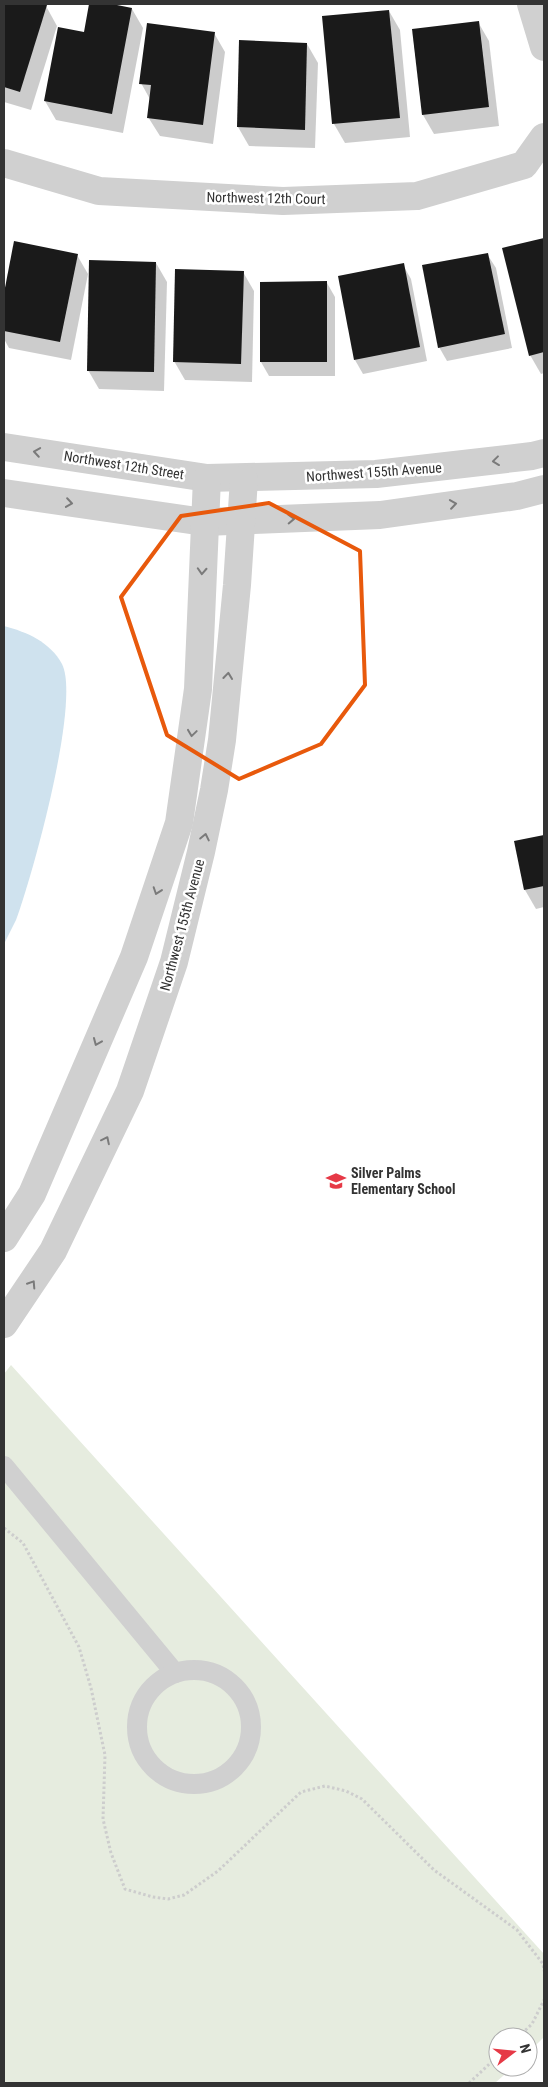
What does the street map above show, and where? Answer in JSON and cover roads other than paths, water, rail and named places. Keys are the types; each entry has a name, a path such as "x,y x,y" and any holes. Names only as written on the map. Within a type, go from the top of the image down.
{"street":[{"path":"531,4 544,47"},
{"name":"Northwest 12th Court","path":"4,163 99,191 283,201 417,196 524,164 544,137"},
{"name":"Northwest 12th Street","path":"4,447 207,478 244,479"},
{"name":"Northwest 155th Avenue","path":"4,1324 53,1251 130,1091 174,962 214,790 223,730 244,479 376,474 544,453"},
{"path":"4,1238 32,1194 134,957 179,823 198,689 207,478"},
{"path":"4,494 204,522 380,515 517,496 544,489"}],"lane":[{"path":"4,1466 175,1673"},
{"path":"197,1670 219,1676 237,1689 248,1709 251,1731 246,1752 232,1770 213,1782 190,1785 169,1779 151,1765 140,1746 137,1723 143,1702 156,1684 175,1673 197,1670"}],"water":[{"path":"4,626 21,631 37,639 51,650 62,664 66,684 65,714 60,750 43,830 16,920 4,944"}],"place":[{"name":"Silver Palms Elementary School","path":"336,1181"}]}
